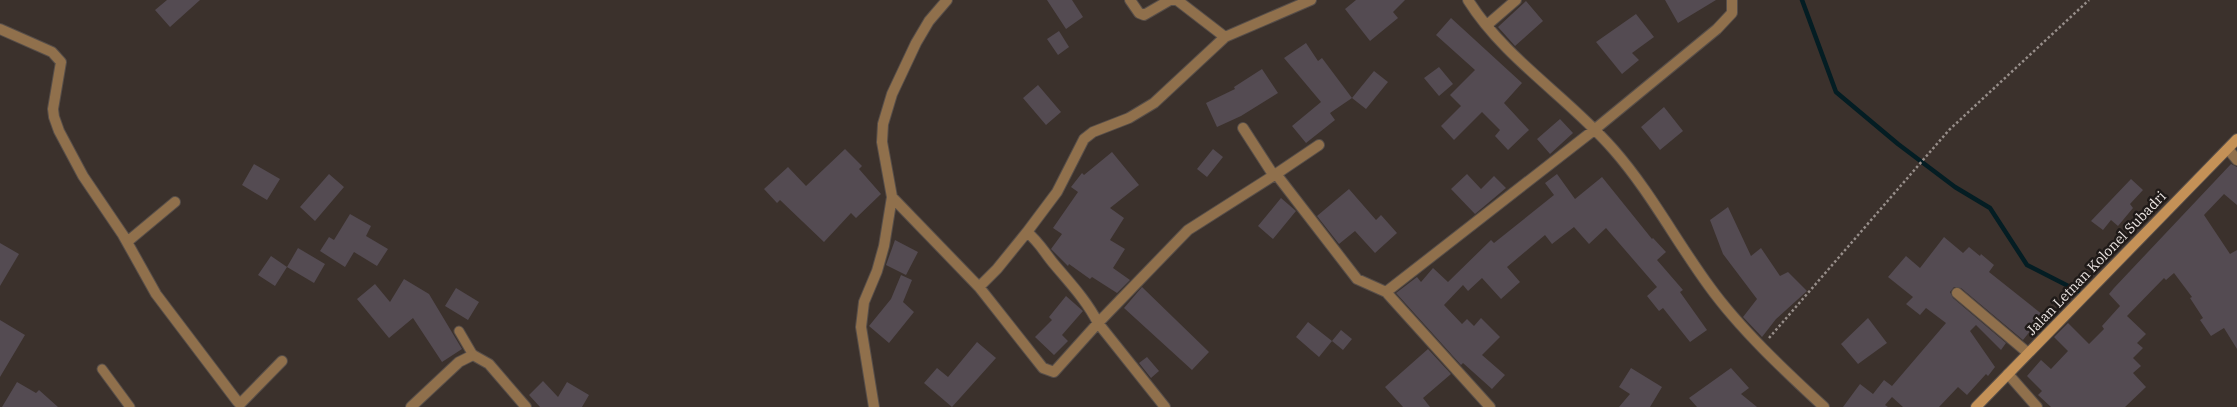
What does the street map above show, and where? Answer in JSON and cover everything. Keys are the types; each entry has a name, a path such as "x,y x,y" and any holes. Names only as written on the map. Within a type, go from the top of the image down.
{"main road":[{"name":"Jalan Letnan Kolonel Subadri","path":"1976,407 2237,139"}],"street":[{"path":"874,407 861,327 864,302 877,271 884,246 892,197 882,142 883,124 892,94 916,43 929,20 947,0"},
{"path":"1130,0 1139,13 1144,15 1170,0 1177,0 1225,37"},
{"path":"979,287 997,269 1057,192 1084,139 1093,132 1129,118 1154,103 1225,37 1311,0"},
{"path":"1468,0 1487,25 1613,149 1649,196 1710,288 1762,346 1824,407"},
{"path":"1487,25 1516,0"},
{"path":"1386,292 1594,130 1728,19 1732,13 1732,0"},
{"path":"0,29 52,52 58,57 61,69 53,109 56,124 84,176 127,242 156,294 241,406 282,361"},
{"path":"1244,128 1275,175 1357,279 1386,292 1490,407"},
{"path":"892,197 979,287 1043,368 1050,372 1058,368 1098,323 1188,230 1319,145"},
{"path":"2228,149 2237,160"},
{"path":"127,242 175,202"},
{"path":"1027,232 1043,246 1050,258 1088,304 1098,323 1165,407"},
{"path":"1957,293 2028,353"},
{"path":"411,407 459,362 473,355 488,364 526,407"},
{"path":"2008,374 2037,407"}],"lane":[{"path":"458,330 473,355"},
{"path":"102,369 130,407"}],"path":[{"path":"1762,346 1949,130 2089,0"}],"building":[{"path":"167,0 200,0 170,27 155,10"},
{"path":"1047,0 1072,0 1083,17 1066,29"},
{"path":"1356,0 1405,0 1393,12 1398,18 1370,41 1345,9"},
{"path":"1665,0 1716,0 1678,23"},
{"path":"1526,1 1543,21 1515,46 1498,27"},
{"path":"1636,14 1654,37 1632,53 1639,60 1622,74 1596,42"},
{"path":"1451,18 1522,83 1504,103 1529,130 1508,150 1495,136 1500,130 1482,112 1454,140 1441,126 1461,106 1450,95 1475,70 1436,35"},
{"path":"1059,31 1069,47 1058,55 1047,39"},
{"path":"1306,43 1318,61 1322,58 1352,98 1330,113 1335,120 1306,143 1292,126 1321,102 1284,58"},
{"path":"1439,67 1453,84 1439,96 1424,78"},
{"path":"1262,69 1278,93 1241,116 1217,127 1206,103 1235,89 1234,87"},
{"path":"1374,71 1388,82 1366,109 1352,98"},
{"path":"1038,85 1061,112 1046,125 1023,98"},
{"path":"1664,107 1683,131 1660,150 1641,127"},
{"path":"1560,119 1573,133 1550,154 1537,139"},
{"path":"845,149 862,166 859,169 881,194 856,218 851,213 824,242 780,200 777,203 764,189 788,167 806,186"},
{"path":"1213,149 1223,157 1207,177 1197,169"},
{"path":"1112,152 1139,185 1110,208 1124,218 1110,240 1125,249 1113,268 1130,280 1117,293 1092,277 1090,279 1069,264 1068,266 1051,249 1062,234 1053,228 1078,192 1071,187 1082,173 1084,175"},
{"path":"254,164 280,179 267,200 242,185"},
{"path":"2231,164 2237,167 2237,205 2224,194 2204,215 2230,254 2237,250 2237,349 2224,328 2211,336 2200,320 2203,318 2190,298 2192,297 2174,273 2166,280 2164,278 2127,316 2146,334 2137,343 2143,348 2133,358 2141,366 2133,373 2146,387 2125,407 2051,407 2038,395 2042,391 2027,376 2041,360 2051,369 2068,351 2054,337 2068,323 2089,344 2104,329 2102,326 2120,306 2109,294"},
{"path":"329,174 344,187 315,221 300,207"},
{"path":"1467,174 1481,189 1494,176 1506,188 1475,214 1451,189"},
{"path":"1557,174 1575,199 1602,177 1652,239 1666,252 1657,260 1683,290 1680,292 1707,330 1690,342 1663,308 1659,311 1647,296 1657,287 1606,228 1589,244 1574,227 1552,244 1545,235 1507,267 1520,282 1501,299 1482,278 1468,291 1463,285 1444,305 1462,324 1467,319 1474,326 1481,318 1500,337 1482,355 1505,375 1492,389 1463,363 1461,365 1396,293 1417,277 1421,282 1433,268 1448,282 1491,240 1494,243 1554,195 1545,183"},
{"path":"2131,179 2143,190 2130,204 2133,208 2118,226 2111,220 2103,230 2091,221"},
{"path":"1349,189 1376,220 1381,215 1397,233 1375,253 1355,231 1339,244 1317,216"},
{"path":"1281,198 1296,211 1273,239 1258,226"},
{"path":"1728,207 1751,256 1761,248 1780,276 1788,272 1807,291 1776,319 1762,337 1743,317 1757,299 1723,254 1710,220"},
{"path":"350,214 371,226 366,236 388,249 377,266 354,252 345,267 320,251 329,237 334,240"},
{"path":"1944,237 1963,253 1969,247 1980,256 1981,254 1994,265 1989,272 2043,315 2023,340 1961,288 1954,287 1950,292 1953,298 2006,343 2001,350 1976,325 1970,331 1995,367 1988,376 1986,374 1967,395 1958,387 1939,407 1903,407 1892,397 1885,405 1888,407 1843,407 1860,384 1873,394 1884,380 1892,386 1946,323 1926,308 1920,315 1906,304 1913,297 1888,277 1906,256 1920,268"},
{"path":"895,240 918,252 906,275 886,265"},
{"path":"0,243 19,254 0,286"},
{"path":"298,248 325,264 314,283 287,267"},
{"path":"271,256 287,267 275,286 258,275"},
{"path":"901,275 912,280 903,302 914,312 889,343 869,326 891,299"},
{"path":"404,279 429,294 462,349 442,362 413,318 389,338 357,299 375,284 390,302"},
{"path":"1142,287 1209,352 1192,370 1124,308"},
{"path":"456,288 479,302 468,320 445,306"},
{"path":"1066,296 1083,311 1062,335 1068,341 1054,355 1035,337 1052,320 1049,317"},
{"path":"1868,318 1887,343 1858,364 1841,344"},
{"path":"0,320 25,335 0,377"},
{"path":"1308,322 1332,341 1319,357 1296,337"},
{"path":"1341,330 1352,339 1343,350 1332,341"},
{"path":"977,342 996,358 952,407 924,383 937,368 948,377"},
{"path":"1428,349 1451,374 1423,398 1430,407 1403,407 1385,387"},
{"path":"1147,357 1159,371 1151,378 1139,363"},
{"path":"1631,368 1662,387 1650,407 1619,407 1630,394 1619,387"},
{"path":"1731,368 1749,388 1741,394 1757,407 1697,407 1689,398"},
{"path":"543,381 558,397 567,382 589,395 582,407 540,407 529,395"},
{"path":"17,382 36,393 39,390 58,407 2,407"}],"waterway":[{"path":"1802,0 1836,92 1898,144 1955,187 1990,208 2027,265 2078,291"}]}
